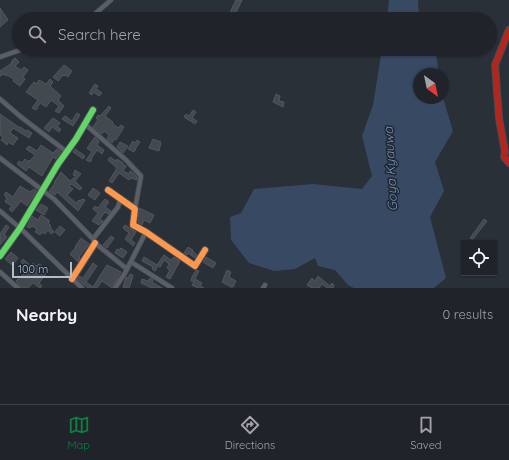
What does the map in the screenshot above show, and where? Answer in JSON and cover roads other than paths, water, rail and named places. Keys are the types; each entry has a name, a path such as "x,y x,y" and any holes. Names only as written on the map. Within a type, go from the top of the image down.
{"street":[{"path":"97,12 111,0"},
{"path":"509,30 495,65 499,118 506,152 504,158 509,163"},
{"path":"0,57 12,53"},
{"path":"0,99 20,117 67,152"},
{"path":"0,256 20,228 58,164 93,110"},
{"path":"85,124 126,160 141,176 133,225 146,232 195,266 204,250"},
{"path":"0,158 54,199 94,241 127,269"},
{"path":"108,190 120,200 135,209"},
{"path":"72,279 94,241 118,207 120,200"},
{"path":"0,211 20,228 82,288"},
{"path":"115,288 127,269 146,232"},
{"path":"130,262 172,288"},
{"path":"0,272 18,288"}],"water":[{"path":"389,0 418,0 419,12 388,12"},
{"name":"Goya Kyauwa","path":"381,56 436,56 438,68 413,68 413,104 445,104 453,131 435,162 444,191 430,217 446,278 434,288 354,288 348,285 335,270 318,266 315,258 295,269 274,271 249,263 231,240 230,217 241,213 254,189 313,184 362,189 372,176 362,136 373,105"}]}
